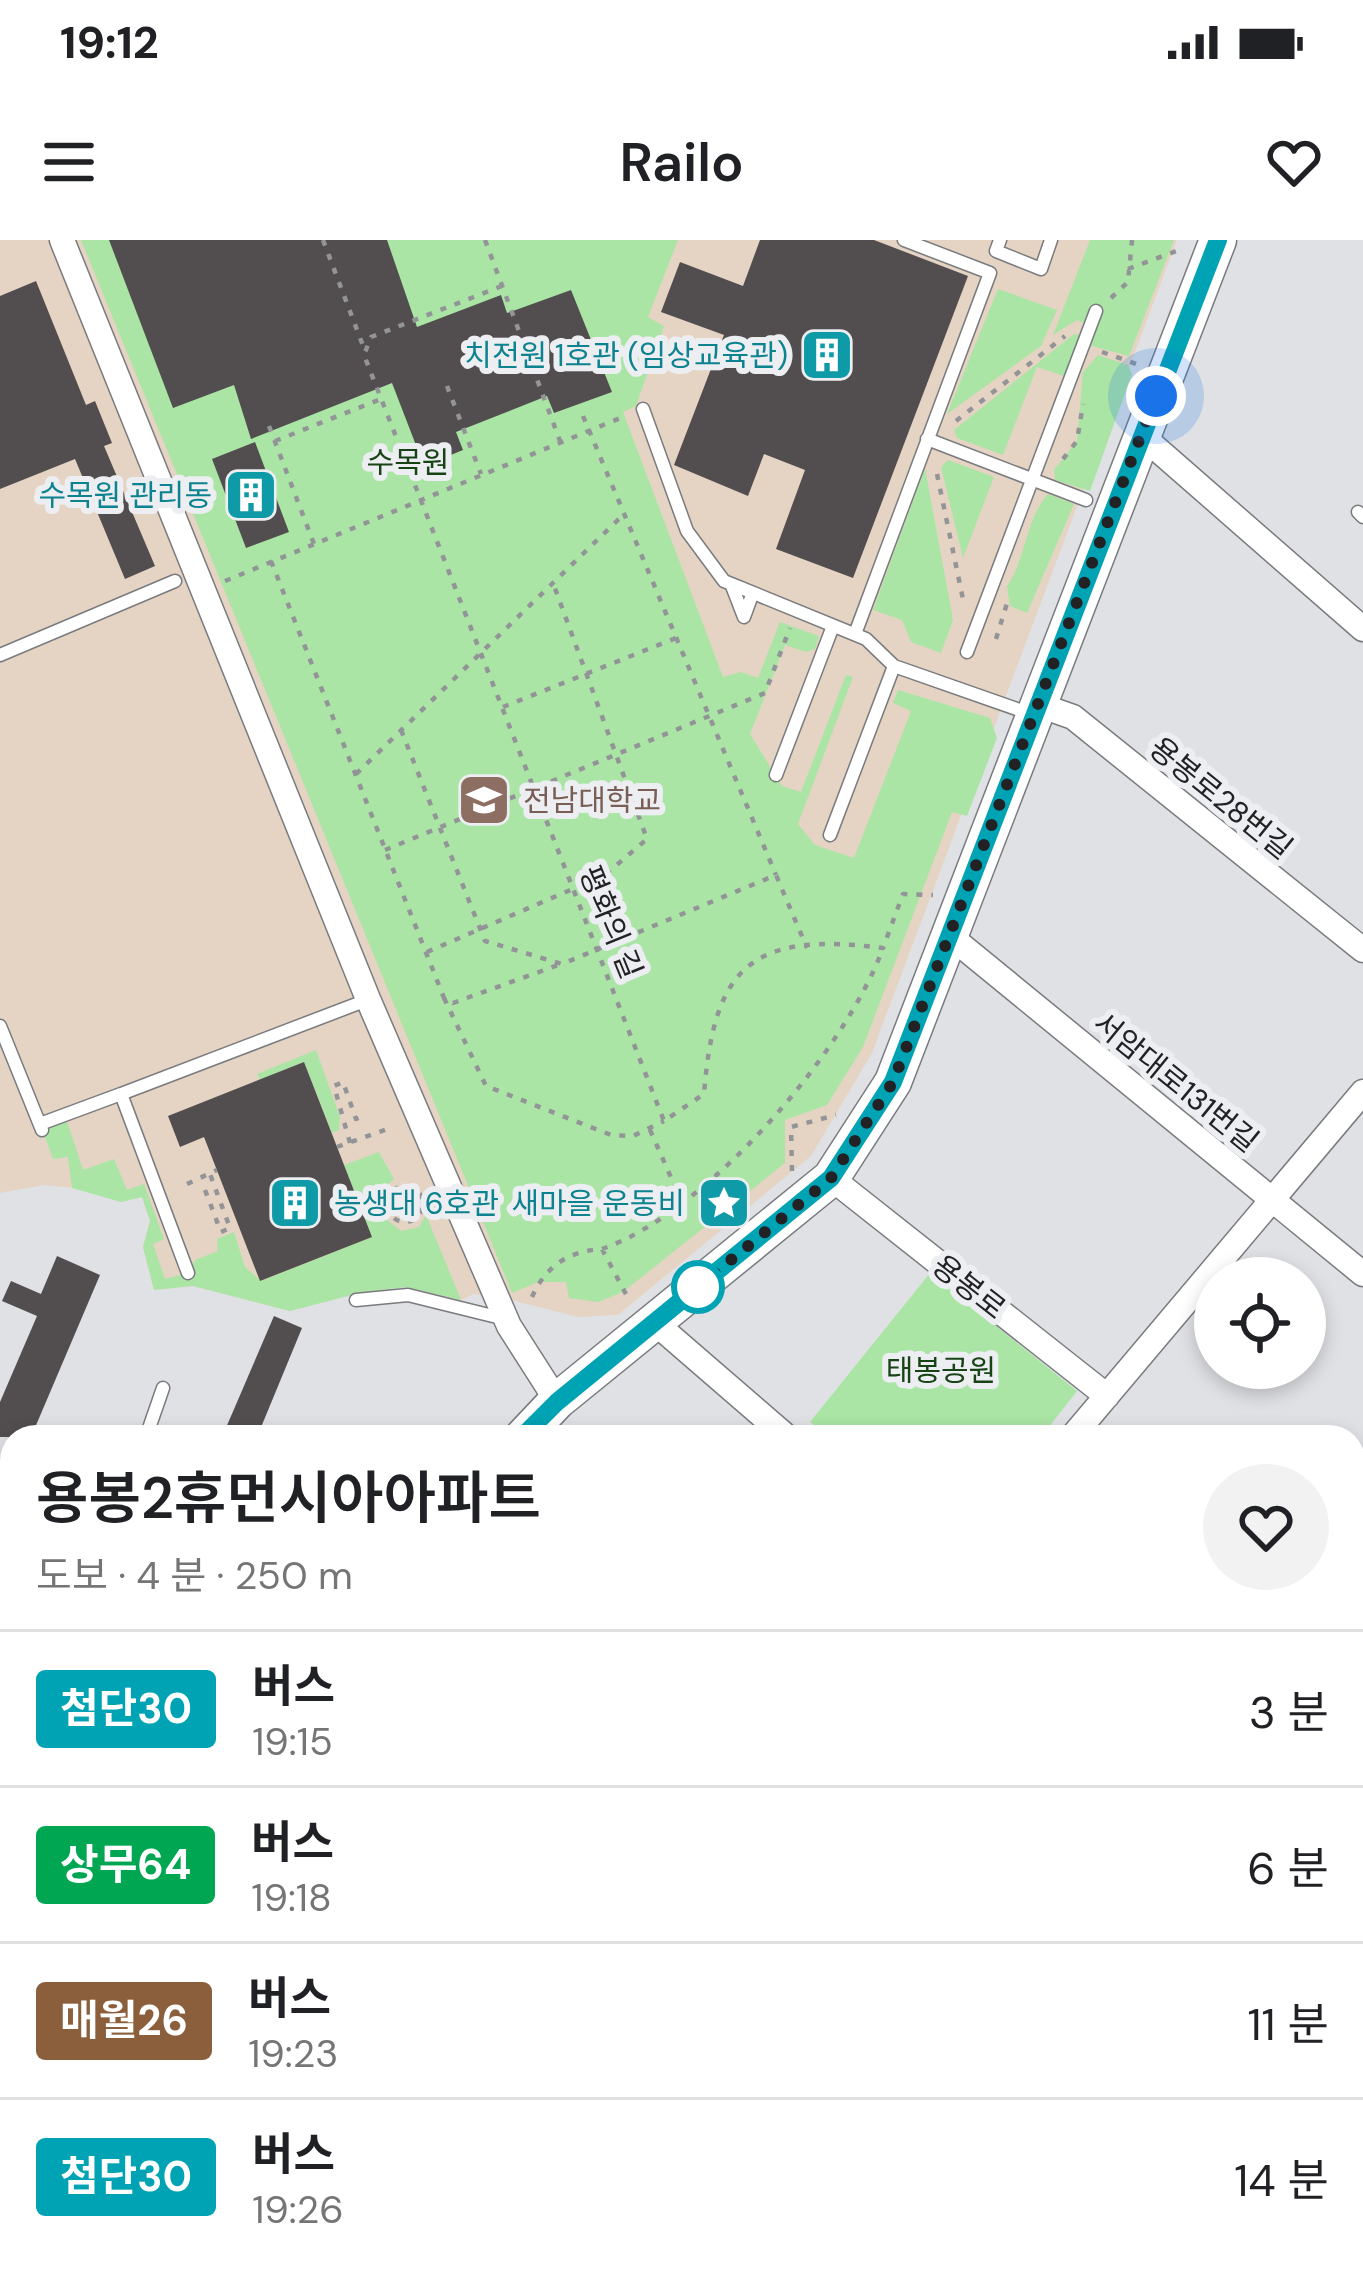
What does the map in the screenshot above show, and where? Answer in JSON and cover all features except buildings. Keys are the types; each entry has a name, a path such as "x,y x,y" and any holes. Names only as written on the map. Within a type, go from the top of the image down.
{"main road":[{"path":"535,1425 641,1310 831,1178 893,1082 1218,240"}],"street":[{"path":"62,240 368,1000 506,1319 557,1402"},
{"path":"1141,435 1363,629"},
{"name":"용봉로28번길","path":"1034,709 1073,717 1363,950"},
{"name":"서암대로131번길","path":"951,937 1363,1274"},
{"path":"1082,1425 1363,1092"},
{"name":"용봉로","path":"831,1178 1107,1396"},
{"path":"641,1310 774,1425"}],"lane":[{"path":"855,634 990,272 904,240"},
{"path":"1000,240 996,251 1041,268 1052,240"},
{"path":"967,652 1096,310"},
{"path":"643,409 686,531 732,586 744,617 752,595"},
{"path":"927,440 1086,500"},
{"path":"0,655 175,581"},
{"path":"732,586 855,634 884,651 894,666 1034,709"},
{"path":"776,775 833,626"},
{"path":"830,835 894,666"},
{"path":"0,1026 41,1127 368,1000"},
{"path":"122,1094 188,1273"},
{"path":"356,1300 408,1295 506,1319"},
{"path":"150,1425 163,1388"}],"path":[{"name":"평화의 길","path":"323,240 664,1121"},
{"path":"485,240 560,441"},
{"path":"1128,269 1179,250"},
{"path":"365,351 371,338 502,286"},
{"path":"447,386 481,474"},
{"path":"275,442 381,399"},
{"path":"203,590 643,409"},
{"path":"584,416 807,948"},
{"path":"269,426 314,544"},
{"path":"356,774 625,514"},
{"path":"272,561 444,998 486,1086 611,1135 650,1130 704,1094 709,1033 728,983 752,961 807,948 883,948"},
{"path":"427,952 605,875 646,839 553,584"},
{"path":"386,850 765,693 791,626"},
{"path":"503,707 676,638"},
{"path":"401,730 485,941 562,964"},
{"path":"444,998 453,1003 562,964 776,875"},
{"path":"532,1297 543,1271 583,1250 602,1249 681,1200 776,1116 836,1040 883,948 903,894 938,895"},
{"path":"350,1142 334,1085 343,1082 356,1119 365,1115"},
{"path":"791,1127 816,1117 843,1115"},
{"path":"776,1116 791,1127"},
{"path":"338,1147 398,1125"},
{"path":"791,1127 792,1171"},
{"path":"650,1130 681,1200"},
{"path":"187,1184 214,1172 230,1228 221,1232 205,1190"},
{"path":"402,1186 416,1190 423,1201 419,1215 407,1222 393,1219 386,1206 390,1193 402,1186"},
{"path":"602,1249 641,1310"},
{"path":"0,2066 0,2100"}],"shaded area":[{"name":"전남대학교","path":"0,240 1177,240 872,1053 811,1156 618,1315 578,1317 503,1298 474,1294 461,1300 406,1287 363,1292 290,1311 193,1286 154,1290 143,1247 150,1221 142,1197 121,1202 85,1189 44,1185 0,1193"}],"green space":[{"name":"수목원","path":"81,240 678,240 648,317 664,326 636,406 623,412 723,677 741,672 758,678 780,622 819,636 815,649 806,652 785,645 750,734 782,786 801,792 846,675 853,677 798,824 815,845 854,858 911,711 893,703 898,690 990,718 997,738 967,816 952,812 863,1047 827,1105 785,1120 785,1163 623,1292 598,1302 569,1298 566,1282 538,1282 512,1293"},
{"path":"1090,240 1174,240 1129,356 1088,345 1094,327 1077,320 1053,335"},
{"path":"998,289 1057,310 1041,346 947,414"},
{"path":"1074,334 1083,336 1067,377 1037,367 1003,455 957,438 954,430"},
{"path":"1098,355 1128,365 1132,374 1090,491 1055,480 1054,470 1077,441 1083,372"},
{"path":"948,460 994,477 963,558 941,467"},
{"path":"925,468 953,620 941,653 911,642 902,620 873,610"},
{"path":"1048,494 1074,504 1027,613 1010,606 1007,586"},
{"path":"316,1050 340,1117 339,1130 332,1133 304,1062 260,1080 257,1074"},
{"path":"65,1115 83,1170 114,1159 127,1190 144,1184 164,1239 153,1244 165,1279 188,1273 195,1260 218,1251 217,1239 234,1232 245,1267 261,1281 372,1237 344,1165 379,1152 394,1179 382,1190 385,1218 401,1231 419,1227 426,1215 461,1300 406,1287 363,1292 290,1311 193,1286 154,1290 143,1247 150,1221 142,1197 121,1202 72,1188 68,1157 53,1159 40,1124"},
{"name":"태봉공원","path":"930,1273 1077,1391 1050,1425 810,1422"}],"bus line":[{"name":"첨단30","path":"534,1425 831,1178 893,1082 1218,240"}],"place":[{"name":"치전원 1호관 (임상교육관)","path":"827,355"},
{"name":"수목원 관리동","path":"251,495"},
{"name":"전남대학교","path":"484,800"},
{"name":"농생대 6호관","path":"295,1203"},
{"name":"새마을 운동비","path":"724,1203"}],"route":[{"path":"698,1287 831,1178 893,1082 1156,396"}]}
